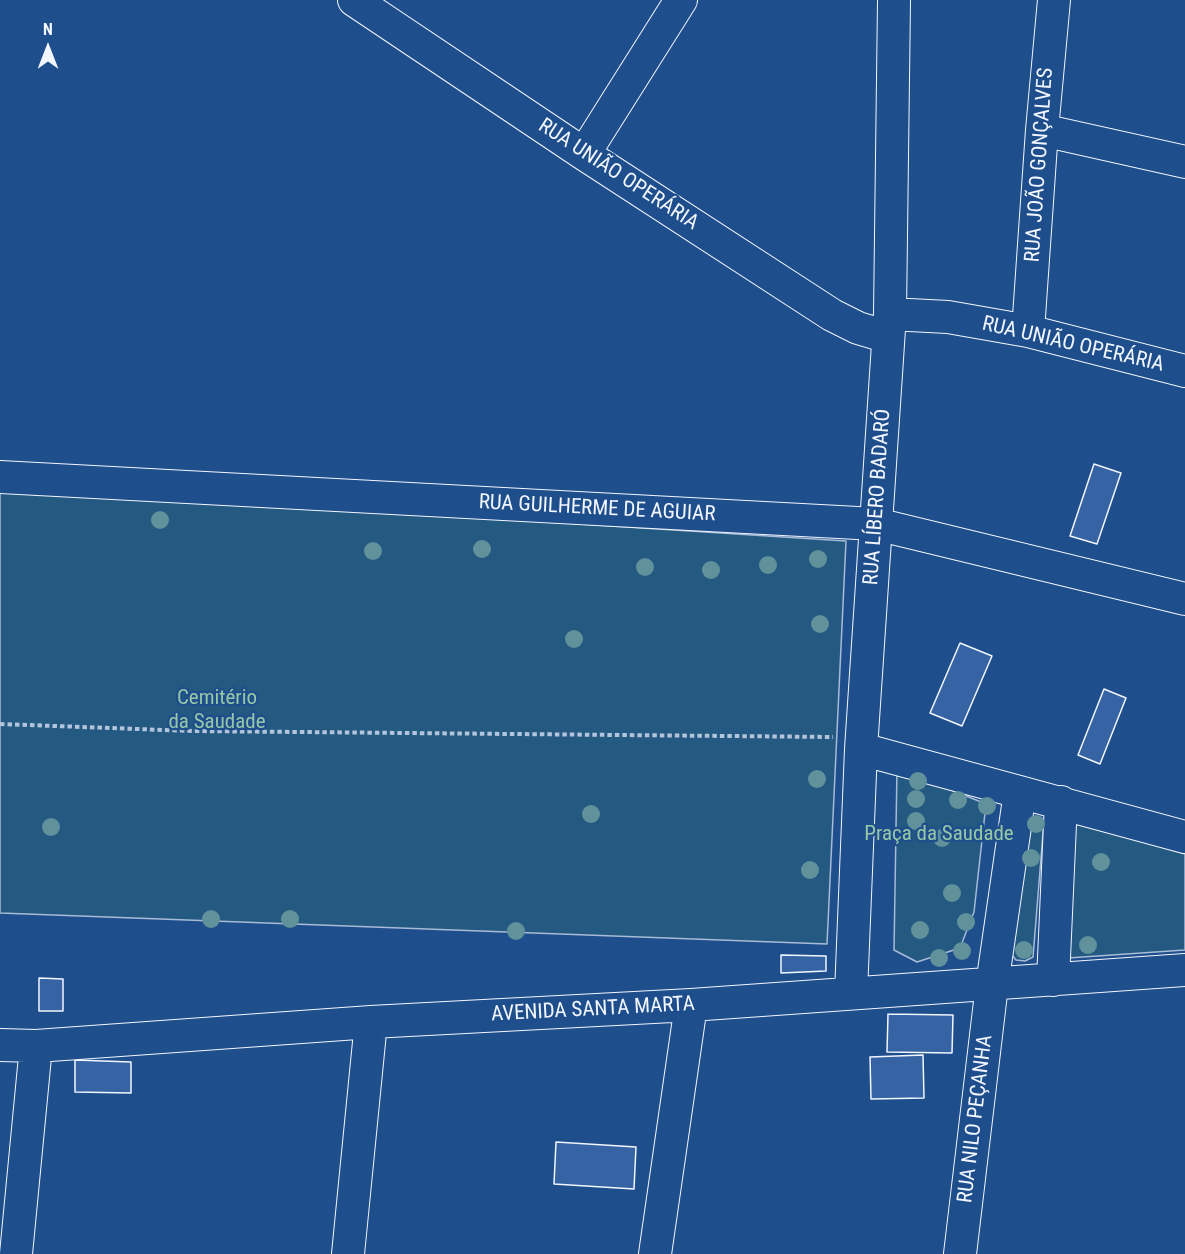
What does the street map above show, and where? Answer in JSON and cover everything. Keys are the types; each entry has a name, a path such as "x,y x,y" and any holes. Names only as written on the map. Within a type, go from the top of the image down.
{"street":[{"name":"RUA UNIÃO OPERÁRIA","path":"354,0 584,154 832,315 858,328 948,317 1028,331 1185,371"},
{"path":"584,154 681,0"},
{"name":"RUA LÍBERO BADARÓ","path":"851,993 861,749 889,326 894,0"},
{"name":"RUA JOÃO GONÇALVES","path":"1028,331 1054,0"},
{"path":"1042,130 1185,162"},
{"name":"RUA GUILHERME DE AGUIAR","path":"0,477 876,524 1185,599"},
{"path":"861,749 1185,837"},
{"name":"RUA NILO PEÇANHA","path":"960,1254 992,985 1020,792"},
{"path":"1053,980 1061,802"},
{"name":"AVENIDA SANTA MARTA","path":"0,1045 36,1046 372,1022 691,1005 1185,970"},
{"path":"655,1254 691,1005"},
{"path":"348,1254 372,1022"},
{"path":"16,1254 36,1046"}],"path":[{"path":"0,723 192,731 836,737 861,749"}],"green space":[{"name":"Cemitério da Saudade","path":"0,487 846,541 827,944 0,913"},
{"name":"Praça da Saudade","path":"897,768 986,804 974,912 960,948 917,962 894,950"},
{"name":"Praça da Saudade","path":"1027,816 1040,817 1044,821 1033,957 1025,961 1016,960 1012,955"},
{"name":"Praça da Saudade","path":"1074,820 1185,854 1185,950 1068,958"}],"building":[{"path":"1094,464 1121,473 1097,544 1070,536"},
{"path":"960,643 992,656 962,726 930,713"},
{"path":"1104,689 1126,698 1100,764 1078,755"},
{"path":"781,955 826,956 826,971 781,973"},
{"path":"39,978 63,979 63,1011 39,1011"},
{"path":"888,1014 953,1015 952,1053 887,1052"},
{"path":"923,1055 924,1098 871,1099 870,1057"},
{"path":"75,1060 131,1062 131,1093 75,1092"},
{"path":"556,1142 636,1147 634,1189 554,1184"}]}
